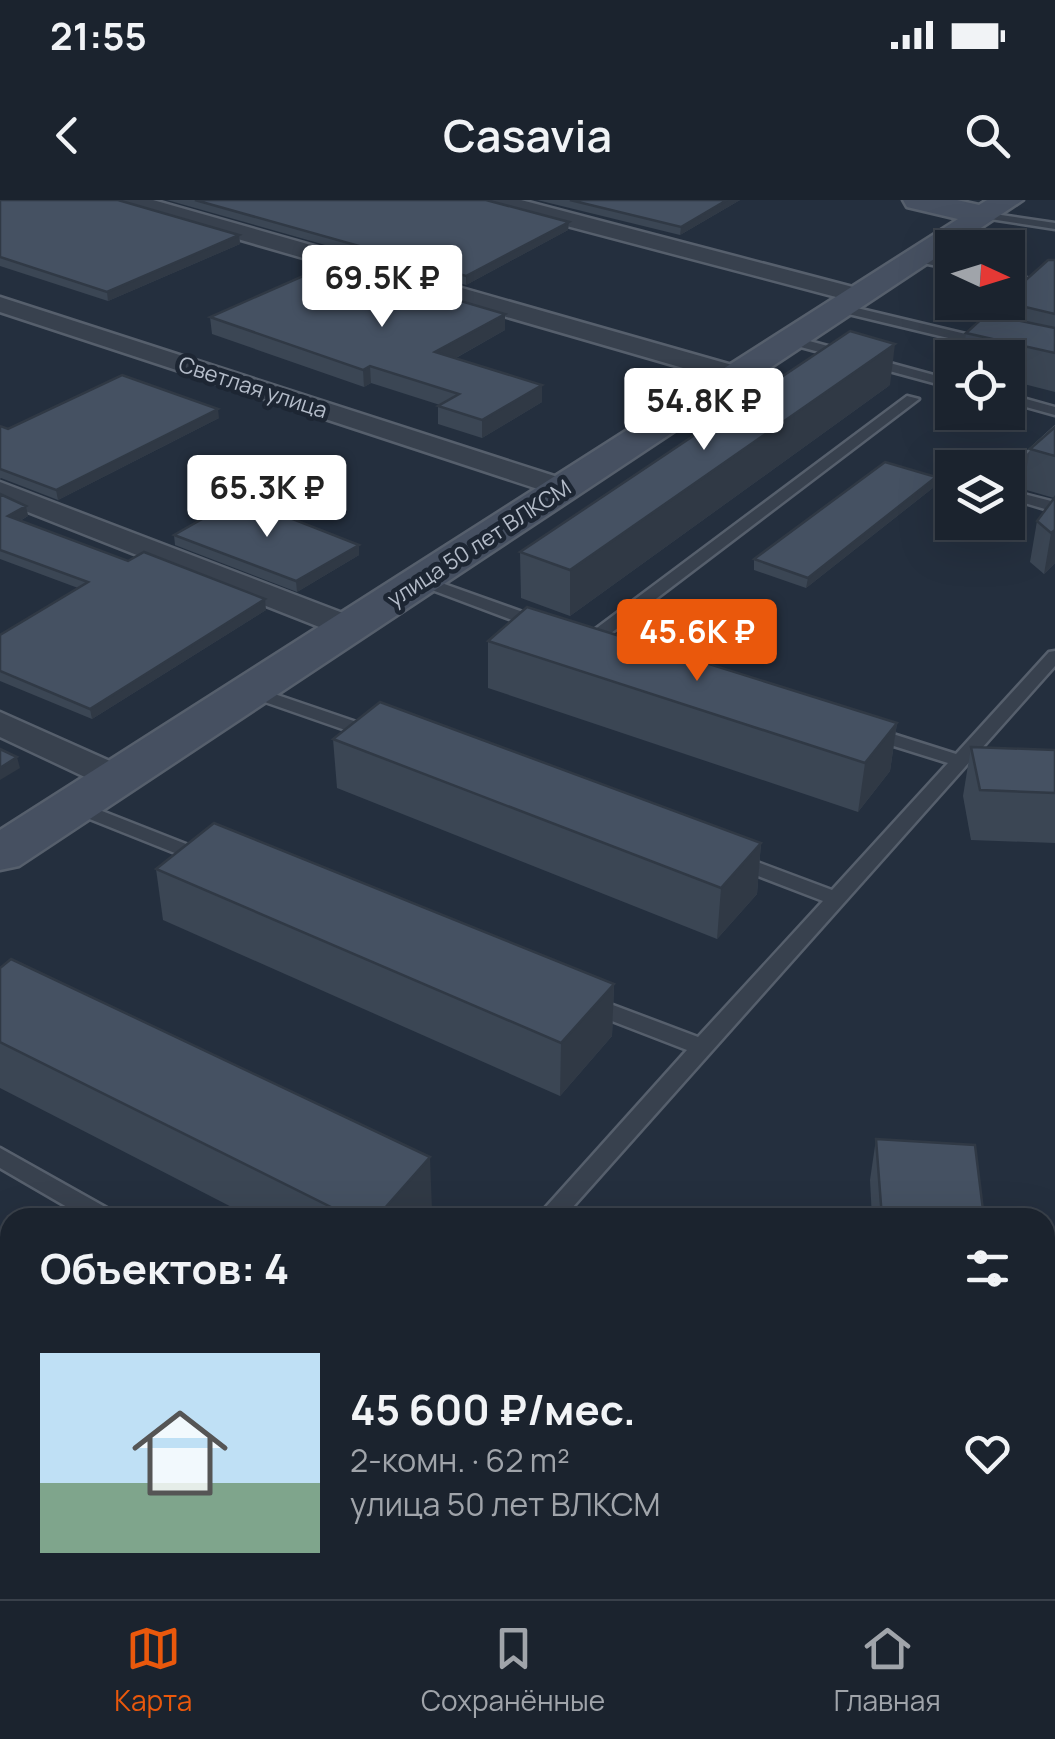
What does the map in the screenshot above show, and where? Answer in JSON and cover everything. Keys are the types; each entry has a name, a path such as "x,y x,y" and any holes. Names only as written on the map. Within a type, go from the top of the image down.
{"main road":[{"path":"918,200 995,207"},
{"name":"улица 50 лет ВЛКСМ","path":"970,230 995,207"},
{"name":"улица 50 лет ВЛКСМ","path":"0,854 849,302 935,262"}],"street":[{"path":"128,200 736,375"},
{"path":"495,200 849,302"},
{"name":"Светлая улица","path":"0,304 563,488"},
{"path":"0,491 348,628"},
{"path":"0,723 117,778"}],"lane":[{"path":"995,207 1055,226"},
{"path":"1025,282 1055,288"},
{"path":"849,302 977,340"},
{"path":"791,340 935,379"},
{"path":"588,642 912,399"},
{"path":"1025,403 1055,411"},
{"path":"1025,462 1055,432"},
{"path":"1025,499 1055,507"},
{"path":"422,581 552,628"},
{"path":"557,1208 1055,656"},
{"path":"252,691 401,743"},
{"path":"848,726 965,756 1004,752"},
{"path":"74,806 236,870"},
{"path":"720,855 836,899"},
{"path":"572,997 702,1047"},
{"path":"0,1157 89,1208"}],"building":[{"path":"0,200 118,200 239,235 107,292 0,257"},
{"path":"195,200 486,200 569,222 466,276"},
{"path":"570,200 727,200 681,227"},
{"path":"344,258 435,284 423,290 505,314 435,352 542,385 482,420 438,406 459,394 370,366 363,370 210,317"},
{"path":"1048,260 1055,260 1055,314 1025,307 1025,281"},
{"path":"980,320 1016,320 1055,328 1055,353 1025,346 1025,340 997,340 966,333"},
{"path":"850,331 895,344 570,570 520,552"},
{"path":"122,375 218,409 56,490 0,469 0,426 8,429"},
{"path":"1055,427 1055,456 1030,449"},
{"path":"885,462 935,477 808,578 754,559"},
{"path":"0,494 26,506 8,516 128,561 144,552 265,599 90,709 0,671 0,635 88,582 0,550"},
{"path":"1055,497 1055,530 1051,533 1037,521"},
{"path":"239,498 359,545 296,581 174,535"},
{"path":"527,607 897,723 865,763 488,641"},
{"path":"380,702 761,843 721,888 333,739"},
{"path":"971,747 1055,750 1055,793 980,790"},
{"path":"0,749 17,757 0,768"},
{"path":"214,823 614,984 561,1043 156,869"},
{"path":"11,959 430,1157 385,1208 333,1208 0,1042 0,968"},
{"path":"876,1139 975,1145 983,1208 881,1208"}]}
